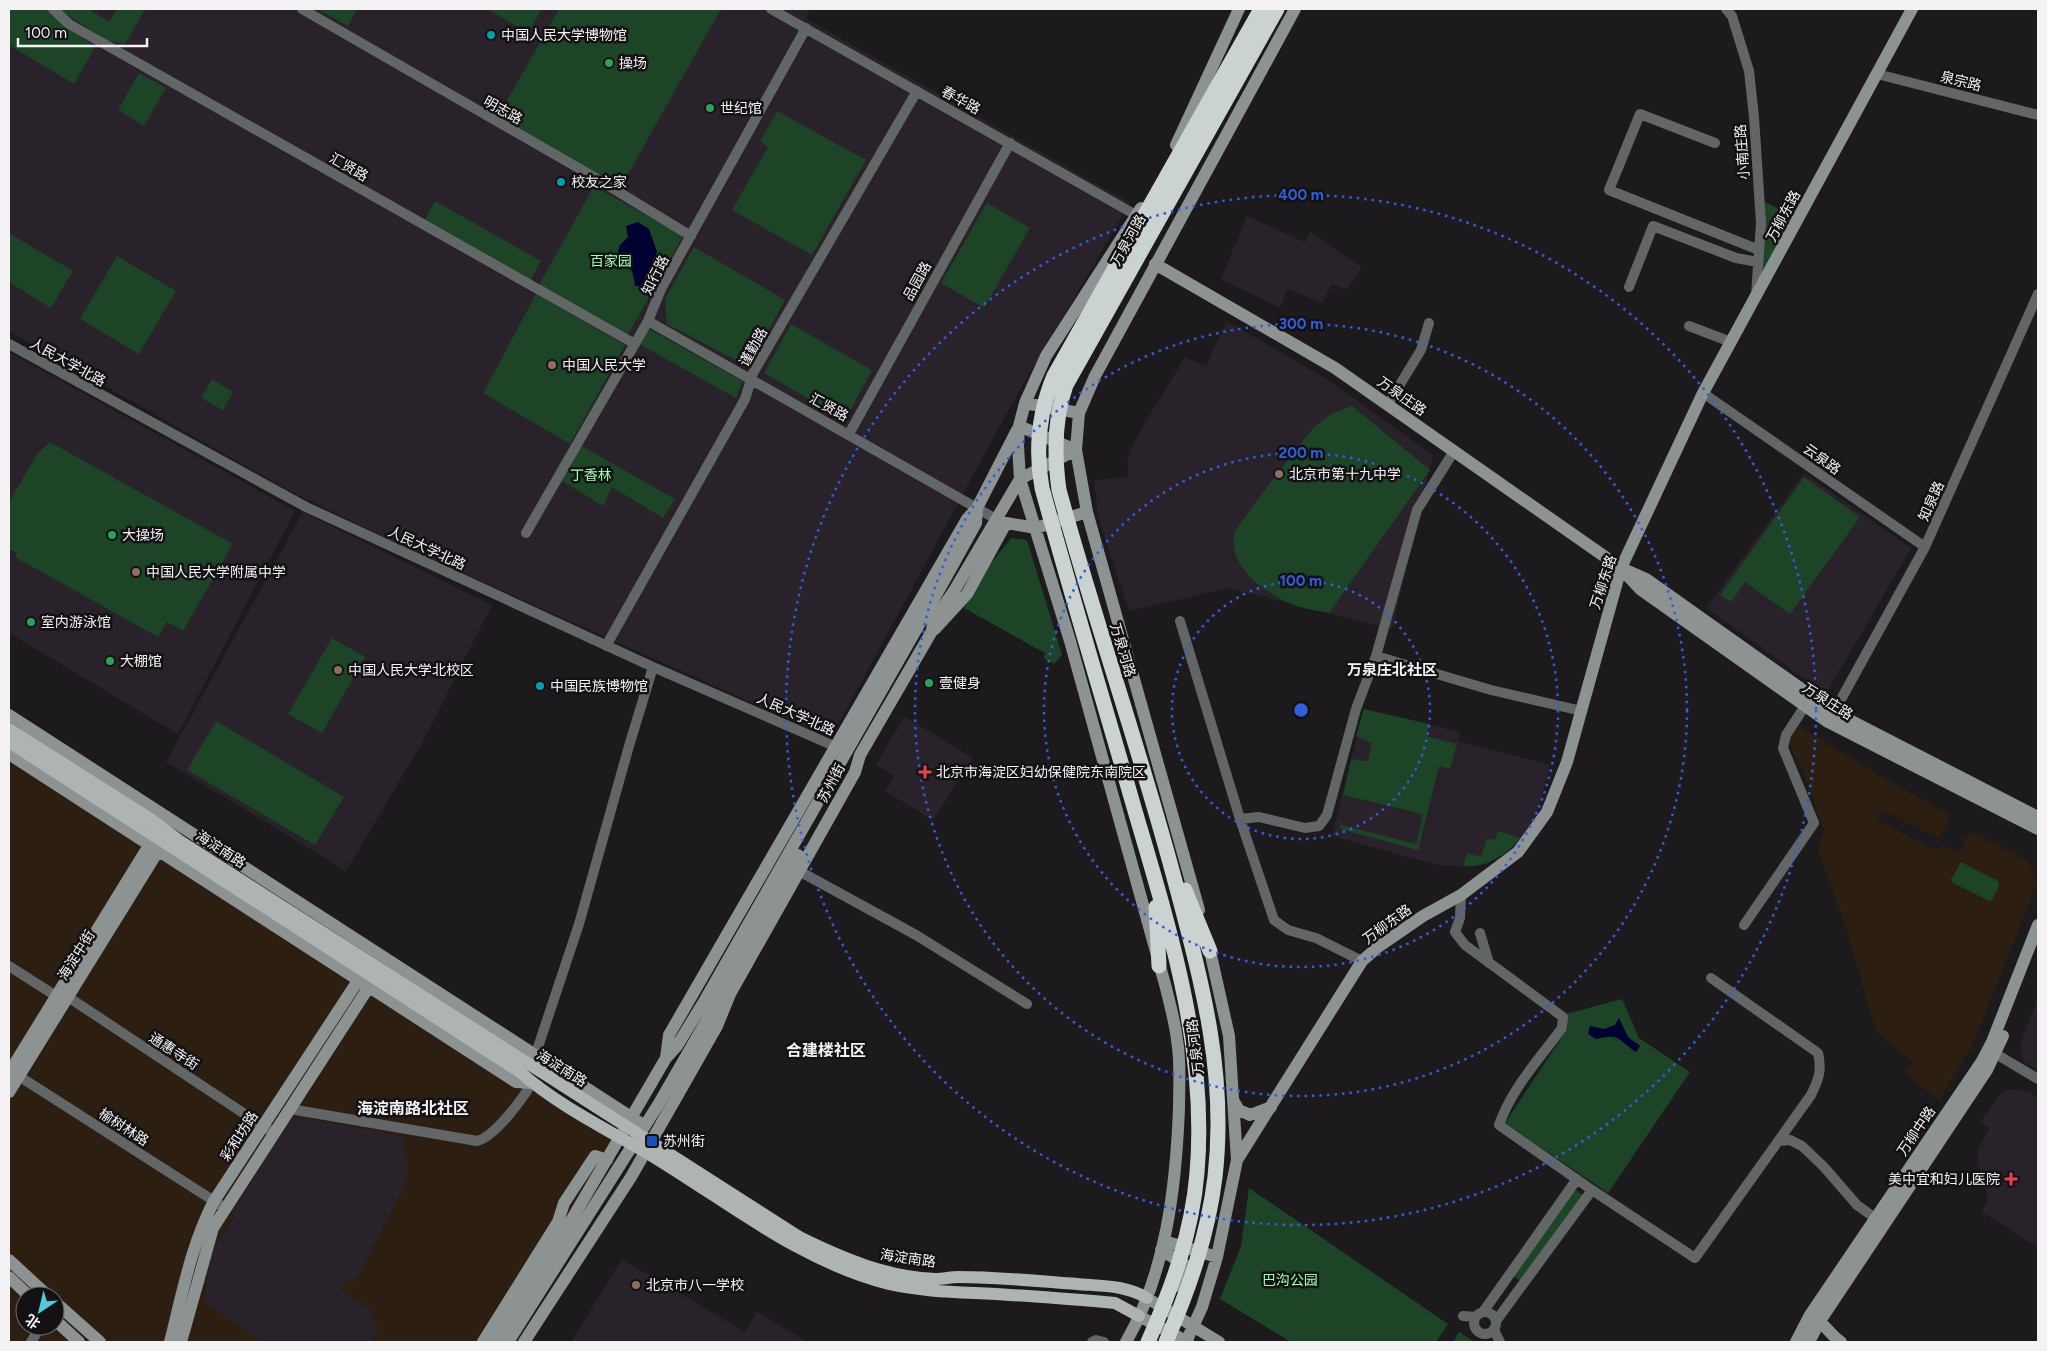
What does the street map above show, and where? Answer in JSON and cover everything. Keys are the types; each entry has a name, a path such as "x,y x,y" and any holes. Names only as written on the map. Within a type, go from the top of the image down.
{"highway":[{"name":"万泉河路","path":"1148,1342 1173,1285 1188,1231 1197,1174 1199,1122 1196,1058 1186,998 1154,876 1056,540 1039,473 1039,430 1050,384 1084,336 1267,12"},
{"name":"万泉河路","path":"1084,336 1066,385 1058,415 1055,465 1072,536 1163,836 1204,993 1215,1051 1217,1116 1215,1176 1205,1235 1188,1291 1165,1336"},
{"path":"1163,836 1210,951"},
{"path":"1154,876 1159,966"}],"main road":[{"name":"海淀南路","path":"9,728 162,834 520,1072 532,1082 619,1138 639,1135"},
{"name":"海淀南路","path":"9,742 162,834"},
{"name":"海淀南路","path":"370,974 629,1121 648,1147 799,1249 866,1277 891,1284 949,1292 1115,1304 1139,1316"},
{"name":"海淀南路","path":"648,1147 801,1238 868,1267 936,1279 994,1278 1113,1287 1133,1290 1147,1298"}],"street":[{"name":"汇贤路","path":"52,9 69,24 635,344"},
{"name":"明志路","path":"302,9 594,177 691,236"},
{"name":"春华路","path":"772,9 1136,216"},
{"name":"万泉河路","path":"1139,1316 1147,1298 1163,1245 1177,1154 1178,1041 1070,641 1020,479 1019,426 1025,403 1046,356 1136,216 1181,136 1238,9"},
{"name":"万泉河路","path":"1187,1342 1217,1256 1237,1160 1228,1036 1210,951 1087,512 1076,450 1080,413 1095,376 1295,9"},
{"name":"小南庄路","path":"1726,9 1732,16 1749,71 1761,223 1756,297"},
{"name":"万柳东路","path":"1237,1160 1362,961 1378,947 1423,916 1460,895 1518,852 1547,812 1567,762 1621,568 1704,393 1912,9"},
{"name":"知行路","path":"526,533 648,322 662,289 806,28"},
{"name":"泉宗路","path":"1877,74 2038,115"},
{"name":"谨勤路","path":"606,646 745,400 751,379 846,209 917,91"},
{"path":"1715,143 1640,114 1609,190 1759,250"},
{"name":"品园路","path":"849,434 1010,143"},
{"path":"1630,287 1653,226 1736,258 1758,262"},
{"name":"万泉庄路","path":"1156,264 1327,363 1621,568 1646,580 1834,712 2038,817"},
{"name":"知泉路","path":"1834,712 1925,547 2038,294"},
{"name":"汇贤路","path":"648,322 1001,521"},
{"path":"1388,404 1421,350 1429,323"},
{"path":"1689,326 1731,342"},
{"name":"人民大学北路","path":"9,344 284,496 606,646 840,748"},
{"name":"云泉路","path":"1704,393 1925,547"},
{"path":"1025,403 1080,413"},
{"path":"1019,426 1076,450"},
{"name":"苏州街","path":"496,1342 607,1160 666,1058 678,1046 705,1000 840,748 950,572 976,524 977,508 1019,426"},
{"path":"1020,479 1076,450"},
{"path":"1240,819 1259,817 1305,828 1320,826 1327,815 1356,709 1376,656 1418,510 1454,451"},
{"name":"苏州街","path":"508,1342 639,1135 707,1020 728,976 851,764 860,755 932,631 967,594 1020,479"},
{"path":"1001,521 1036,528 1087,512"},
{"name":"万泉庄路","path":"1621,568 1640,589 1828,722 2038,829"},
{"path":"1180,621 1240,819 1274,920 1288,930 1316,938 1362,961"},
{"path":"1376,656 1491,690 1582,711"},
{"path":"538,1047 579,924 653,667"},
{"path":"1744,925 1814,823 1783,748 1786,735 1805,706"},
{"name":"海淀南路","path":"9,715 162,834"},
{"name":"海淀南路","path":"9,754 162,834 629,1121"},
{"name":"苏州街","path":"524,1342 648,1147 717,1026 730,994 856,772 860,755"},
{"name":"海淀中街","path":"9,1092 12,1073 162,834"},
{"path":"799,871 916,936 1027,1004"},
{"path":"1460,895 1460,918 1455,932 1465,945 1563,1017 1562,1028 1516,1092 1503,1113 1499,1125 1592,1190 1695,1258 1811,1094 1820,1077 1818,1053 1711,978"},
{"name":"万柳中路","path":"1809,1342 1815,1318 1875,1218 1982,1061 1992,1042 2038,925"},
{"path":"1480,933 1489,962"},
{"name":"万柳中路","path":"1796,1342 1815,1318 1996,1054 2038,948"},
{"name":"通惠寺街","path":"9,966 61,995 269,1129"},
{"name":"彩和坊路","path":"269,1129 290,1109 370,974"},
{"name":"彩和坊路","path":"170,1342 196,1242 370,974"},
{"path":"1996,1054 2038,1079"},
{"name":"榆树林路","path":"12,1073 220,1205"},
{"path":"290,1109 477,1141 488,1136 522,1101 532,1082"},
{"path":"1233,1100 1239,1110 1250,1115 1271,1107"},
{"path":"1778,1141 1790,1140 1802,1146 1819,1162 1857,1206 1875,1218"},
{"path":"483,1342 558,1222 564,1204 595,1156 607,1160"},
{"path":"1577,1179 1507,1278 1479,1314 1475,1327 1480,1333 1488,1333 1495,1325 1592,1190"},
{"name":"彩和坊路","path":"181,1342 220,1205"},
{"path":"1163,1245 1217,1256"},
{"path":"1158,1342 1165,1336 1187,1266 1163,1245"},
{"path":"9,1260 37,1286"},
{"path":"1507,1278 1520,1288"},
{"path":"1147,1298 1220,1342"},
{"path":"65,1312 100,1342"},
{"path":"1463,1316 1491,1313 1500,1342"},
{"path":"1126,1342 1139,1316 1165,1336 1187,1342"},
{"path":"1815,1318 1832,1336 1842,1342"},
{"path":"65,1329 79,1342"},
{"path":"1092,1342 1096,1340 1104,1342"}],"shaded area":[{"name":"中国人民大学","path":"9,9 810,9 805,18 1130,203 1015,398 831,738 398,544 284,488 9,331"},
{"path":"1247,216 1304,242 1311,232 1362,268 1346,290 1332,284 1322,303 1288,289 1280,308 1221,279"},
{"path":"638,222 649,229 657,252 641,286 635,286 630,268 616,258 620,245 628,237 626,226"},
{"name":"北京市第十九中学","path":"1227,321 1328,380 1433,455 1392,629 1228,588 1129,611 1098,517 1094,480 1129,477 1127,461 1136,438 1185,357 1206,366"},
{"name":"中国人民大学附属中学","path":"9,352 295,511 178,734 9,633"},
{"path":"1804,473 1911,548 1826,694 1706,608"},
{"name":"中国人民大学北校区","path":"303,512 492,605 422,743 346,871 166,762"},
{"path":"1364,709 1460,732 1458,741 1550,765 1536,816 1516,844 1487,864 1471,867 1438,865 1332,836"},
{"name":"北京市海淀区妇幼保健院东南院区","path":"904,716 973,758 933,820 885,791 894,776 876,765"},
{"path":"1796,724 1894,784 1951,815 1940,839 1881,810 1876,819 1937,851 1941,845 1959,853 1970,831 2028,860 2037,883 1973,1044 1939,1100 1904,1072 1912,1063 1876,1031 1845,924 1817,848 1824,830 1805,776 1789,743"},
{"path":"9,755 619,1138 495,1342 9,1342"},
{"path":"2038,998 2038,1070 2024,1062 2020,1045"},
{"path":"1619,1018 1628,1037 1640,1046 1636,1052 1618,1038 1596,1039 1588,1034 1590,1026 1604,1029 1615,1025"},
{"name":"美中宜和妇儿医院","path":"2013,1089 2031,1093 2038,1098 2038,1247 1982,1212 1988,1198 1978,1161 1978,1150 1989,1128 1980,1122 2002,1092"},
{"path":"294,1116 401,1136 405,1147 408,1168 405,1185 355,1282 347,1278 341,1291 370,1308 378,1330 370,1342 262,1342 204,1302 211,1253 234,1218 232,1211"},
{"name":"北京市八一学校","path":"622,1259 745,1332 757,1312 807,1342 571,1342"}],"green space":[{"path":"9,9 48,9 70,29 95,47 74,84 9,45"},
{"path":"58,9 88,9 109,22 117,9 145,9 125,44 108,41"},
{"path":"317,9 357,9 348,26"},
{"path":"487,9 542,9 528,33"},
{"name":"操场","path":"559,9 721,9 620,188 497,118"},
{"path":"139,73 166,88 144,126 118,110"},
{"path":"777,111 866,160 812,255 732,210 768,147 760,142"},
{"name":"百家园","path":"594,186 683,236 628,335 539,285"},
{"path":"435,201 541,261 530,281 424,222"},
{"path":"1765,202 1781,210 1801,208 1762,276"},
{"path":"987,203 1030,228 984,308 941,283"},
{"path":"9,233 73,271 51,308 9,282"},
{"path":"694,247 785,300 749,367 667,324 665,299"},
{"path":"117,256 176,291 139,354 80,319"},
{"path":"536,294 625,345 570,444 483,393"},
{"path":"791,324 872,370 845,420 764,373"},
{"path":"649,329 742,381 736,398 641,345 640,339"},
{"path":"212,379 233,392 223,410 201,398"},
{"path":"1352,406 1430,470 1329,613 1291,604 1260,586 1243,568 1237,558 1234,547 1234,535 1257,501 1314,427 1331,414"},
{"name":"大操场","path":"50,442 233,544 183,631 167,622 158,637 15,557 17,553 9,549 9,502 37,454"},
{"name":"丁香林","path":"580,445 675,499 663,518 612,487 603,506 561,480"},
{"path":"1804,477 1860,517 1790,614 1745,582 1731,602 1720,595"},
{"path":"1011,538 1027,540 1062,655 1054,664 1044,658 1045,653 964,608 985,571"},
{"path":"332,638 365,657 322,733 288,714"},
{"path":"1364,709 1429,724 1426,736 1457,744 1450,769 1439,766 1418,850 1340,829 1341,825 1416,844 1423,814 1343,795 1351,760 1368,761 1372,743 1356,736"},
{"path":"216,721 344,797 315,845 187,770"},
{"path":"1498,831 1520,838 1509,850 1487,863 1463,866 1467,853 1481,857 1487,838 1495,840"},
{"path":"1961,862 1998,881 1999,885 1992,900 1989,901 1953,883 1951,880"},
{"path":"1622,999 1639,1038 1690,1072 1608,1193 1505,1123 1568,1028 1566,1014"},
{"name":"巴沟公园","path":"1249,1188 1448,1324 1436,1342 1291,1342 1220,1299 1241,1246"},
{"path":"1574,1189 1583,1195 1521,1281 1512,1275"},
{"path":"1459,1332 1475,1342 1453,1342"}],"place":[{"name":"中国人民大学博物馆","path":"491,35"},
{"name":"操场","path":"609,63"},
{"name":"世纪馆","path":"710,108"},
{"name":"校友之家","path":"561,182"},
{"name":"中国人民大学","path":"552,365"},
{"name":"北京市第十九中学","path":"1279,474"},
{"name":"大操场","path":"112,535"},
{"name":"中国人民大学附属中学","path":"136,572"},
{"name":"室内游泳馆","path":"31,622"},
{"name":"大棚馆","path":"110,661"},
{"name":"中国人民大学北校区","path":"338,670"},
{"name":"壹健身","path":"929,683"},
{"name":"中国民族博物馆","path":"540,686"},
{"name":"北京市海淀区妇幼保健院东南院区","path":"925,772"},
{"name":"苏州街","path":"652,1141"},
{"name":"美中宜和妇儿医院","path":"2011,1179"},
{"name":"北京市八一学校","path":"636,1285"}],"district":[{"name":"万泉庄北社区","path":"1392,670"},
{"name":"合建楼社区","path":"826,1050"},
{"name":"海淀南路北社区","path":"413,1108"}]}
